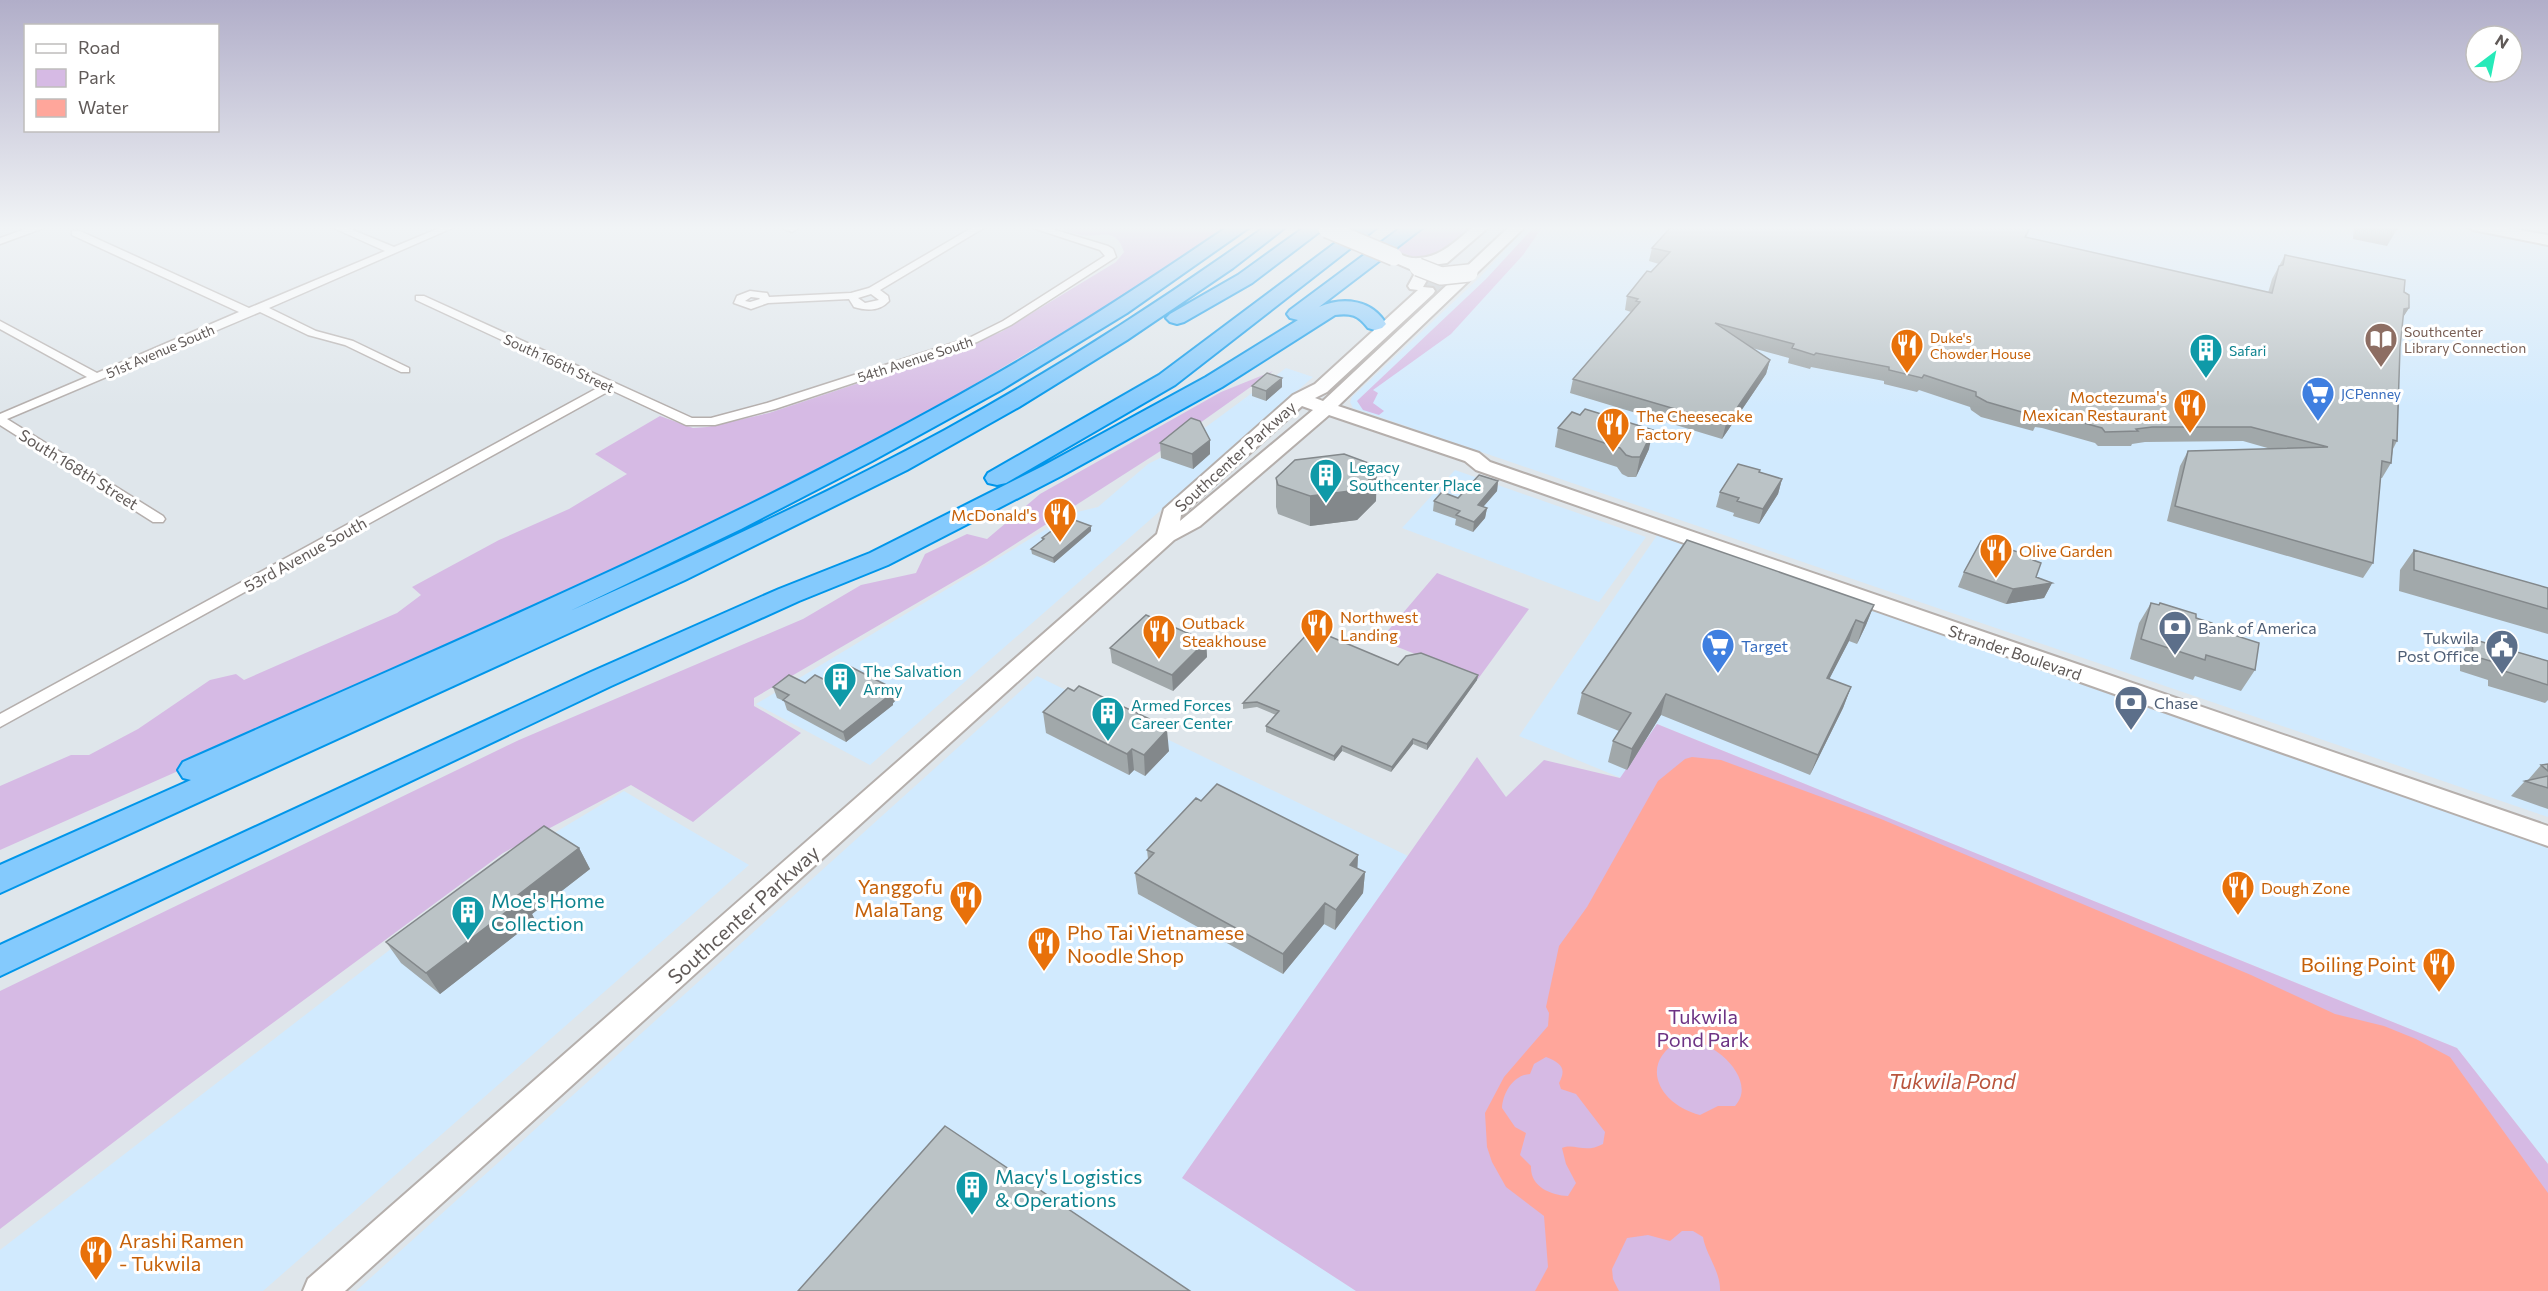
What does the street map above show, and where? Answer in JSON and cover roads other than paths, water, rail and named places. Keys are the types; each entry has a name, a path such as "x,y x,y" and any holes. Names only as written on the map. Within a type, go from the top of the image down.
{"highway":[{"path":"0,878 45,838 650,562 863,458 1030,364 1153,286"},
{"path":"0,878 716,555 843,494 957,433 1058,374 1192,286"},
{"path":"1058,374 1113,355 1232,286"},
{"path":"789,594 1167,380 1291,286"},
{"path":"1218,342 1299,286"},
{"path":"1164,409 1333,286"},
{"path":"0,961 591,684 789,594 879,559 1052,471 1214,382 1329,310 1338,308 1361,310 1371,315 1375,324"}],"main road":[{"path":"1315,403 1309,385 1401,303 1415,286"},
{"name":"Southcenter Parkway","path":"320,1291 1167,536 1193,522 1217,501 1315,403 1439,286"},
{"name":"Southcenter Parkway","path":"1167,536 1171,513 1235,456 1315,403"},
{"name":"Strander Boulevard","path":"1315,403 1463,466 1483,466 2548,836"},
{"path":"1217,501 1229,472 1240,463 1241,460 1235,456"}],"street":[{"path":"199,286 312,333 349,343 405,370"},
{"name":"51st Avenue South","path":"0,419 312,286"},
{"path":"765,300 852,296 858,305 880,304 884,298 873,290 879,286"},
{"name":"54th Avenue South","path":"698,423 711,422 771,406 973,340 1007,323 1067,286"},
{"name":"South 166th Street","path":"420,298 609,386 690,422 698,423"},
{"path":"0,324 96,377"},
{"name":"53rd Avenue South","path":"0,721 609,386"},
{"name":"South 168th Street","path":"0,419 158,519"}],"water":[{"name":"Tukwila Pond","path":"1692,757 1721,760 1881,819 2251,975 2335,1014 2384,1026 2416,1039 2450,1057 2548,1193 2548,1291 1720,1291 1718,1277 1703,1237 1693,1231 1682,1231 1670,1241 1648,1235 1627,1238 1612,1269 1613,1279 1619,1291 1535,1291 1548,1267 1544,1216 1506,1187 1492,1162 1487,1147 1485,1113 1504,1077 1548,1026 1549,1013 1546,1007 1559,946 1587,907 1658,781 1685,759","holes":["1680,1040 1692,1040 1704,1044 1728,1061 1741,1084 1741,1095 1735,1106 1718,1106 1700,1115 1686,1110 1665,1093 1659,1083 1657,1072 1659,1060","1546,1057 1561,1067 1559,1083 1561,1089 1576,1094 1605,1132 1603,1144 1597,1147 1562,1148 1566,1164 1576,1183 1568,1196 1549,1192 1534,1179 1531,1166 1520,1155 1526,1133 1515,1127 1502,1108 1504,1096 1514,1081 1530,1074 1534,1064"]}],"tunnel":[{"path":"1427,291 1432,286"}],"place":[{"name":"Southcenter Library Connection","path":"2381,368"},
{"name":"Duke's Chowder House","path":"1907,374"},
{"name":"Safari","path":"2206,379"},
{"name":"JCPenney","path":"2318,422"},
{"name":"Moctezuma's Mexican Restaurant","path":"2190,434"},
{"name":"The Cheesecake Factory","path":"1613,453"},
{"name":"Legacy Southcenter Place","path":"1326,504"},
{"name":"McDonald's","path":"1060,543"},
{"name":"Olive Garden","path":"1996,579"},
{"name":"Northwest Landing","path":"1317,654"},
{"name":"Bank of America","path":"2175,656"},
{"name":"Outback Steakhouse","path":"1159,660"},
{"name":"Target","path":"1718,674"},
{"name":"Tukwila Post Office","path":"2502,675"},
{"name":"The Salvation Army","path":"840,708"},
{"name":"Chase","path":"2131,731"},
{"name":"Armed Forces Career Center","path":"1108,742"},
{"name":"Dough Zone","path":"2238,916"},
{"name":"Yanggofu MalaTang","path":"966,926"},
{"name":"Moe's Home Collection","path":"468,941"},
{"name":"Pho Tai Vietnamese Noodle Shop","path":"1044,972"},
{"name":"Boiling Point","path":"2439,993"},
{"name":"Macy's Logistics & Operations","path":"972,1216"},
{"name":"Arashi Ramen - Tukwila","path":"96,1281"}],"park label":[{"name":"Tukwila Pond Park","path":"1703,1028"}]}
